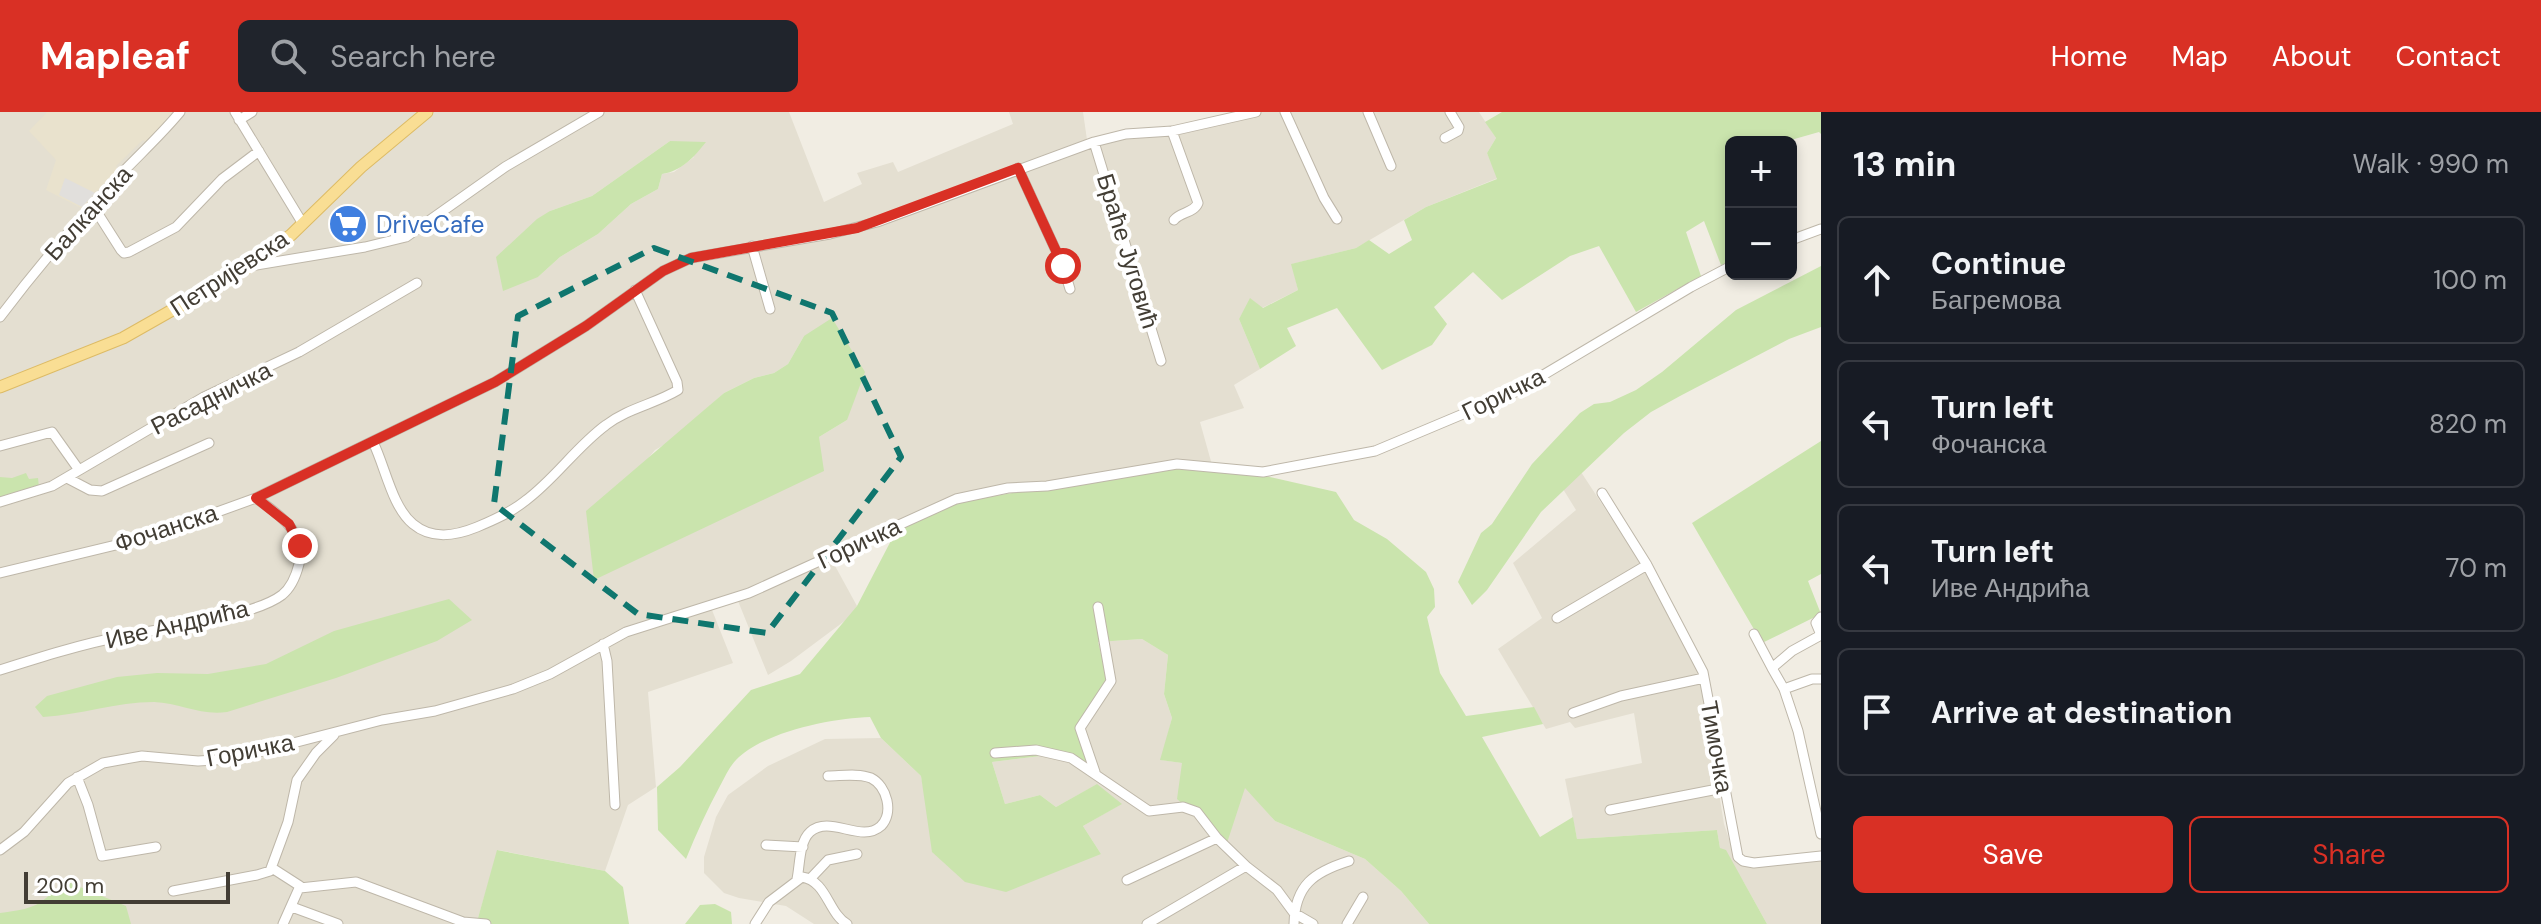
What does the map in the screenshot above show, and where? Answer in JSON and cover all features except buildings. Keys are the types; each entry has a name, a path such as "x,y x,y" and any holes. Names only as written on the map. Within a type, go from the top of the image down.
{"main road":[{"name":"Петријевска","path":"0,387 123,338 250,266 272,257 361,167 427,112"}],"street":[{"name":"Балканска","path":"0,317 27,281 180,112"},
{"path":"252,112 237,116 303,224"},
{"path":"272,257 406,237 505,167 599,112"},
{"name":"Фочанска","path":"0,573 145,538 256,498 515,370 586,326 663,271 691,258 830,234 877,222 1094,142 1126,134 1172,131 1256,112"},
{"path":"1285,112 1324,198 1337,219"},
{"path":"1368,112 1391,166"},
{"path":"1445,138 1458,131 1459,127 1450,112"},
{"path":"1172,131 1198,203 1194,210 1174,220"},
{"name":"Браће Југовић","path":"1094,142 1161,361"},
{"path":"93,206 121,250 129,252 176,227 222,179 259,151"},
{"path":"1018,168 1063,266 1070,289"},
{"path":"1797,238 1821,229"},
{"path":"752,246 770,309"},
{"name":"Горичка","path":"0,850 24,832 61,789 103,763 130,757 198,761 231,759 382,720 435,711 513,689 550,674 603,644 646,625 733,599 778,581 956,499 1008,488 1099,479 1177,464 1258,472 1380,450 1513,393 1725,269"},
{"name":"Расадничка","path":"0,502 34,493 67,478 220,388 299,352 417,283"},
{"path":"373,442 396,502 406,518 419,529 459,535 507,514 540,489 608,423 678,390 635,290"},
{"path":"0,446 52,432 79,470"},
{"path":"67,478 90,490 102,491 209,443"},
{"name":"Тимочка","path":"1602,493 1647,565 1700,665 1736,853 1743,861 1754,863 1821,856"},
{"name":"Иве Андрића","path":"0,670 110,639 236,613 277,598 293,581 300,546 289,524 256,498"},
{"path":"1557,618 1647,565"},
{"path":"1095,772 1080,728 1105,693 1111,678 1098,607"},
{"path":"1772,668 1792,651 1821,635 1816,623 1821,617"},
{"path":"1754,634 1784,689 1794,715 1821,834"},
{"path":"603,644 607,661 615,805"},
{"path":"1573,713 1621,696 1704,678"},
{"path":"1784,689 1821,679"},
{"path":"173,891 257,875 272,868 290,816 297,780 316,753 336,734"},
{"path":"995,753 1050,752 1079,762 1147,810 1183,807 1197,812 1217,838 1277,890 1294,919 1313,924"},
{"path":"755,924 769,902 797,879 806,837 816,828 831,826 868,832 882,824 887,814 885,795 873,779 828,776"},
{"path":"77,777 102,856 156,847"},
{"path":"1610,810 1723,788"},
{"path":"1127,880 1217,838"},
{"path":"766,845 803,847"},
{"path":"810,879 828,860 857,854"},
{"path":"1294,919 1296,902 1317,873 1349,861"},
{"path":"1147,924 1246,866"},
{"path":"272,868 295,881 300,888"},
{"path":"797,879 810,879 824,892 841,920 847,924"},
{"path":"300,888 356,882 463,922 486,924"},
{"path":"283,924 300,888"},
{"path":"1347,924 1363,897"},
{"path":"292,907 338,924"}],"highlighted area":[{"path":"654,248 832,313 901,457 767,633 638,614 494,504 518,316"}],"shaded area":[{"path":"0,112 789,112 824,202 862,184 857,173 893,162 898,172 1013,124 1009,112 1083,112 1087,140 1127,130 1170,128 1241,112 1479,112 1496,138 1487,153 1498,178 1426,207 1356,248 1292,264 1298,290 1262,308 1251,299 1239,319 1260,369 1234,385 1244,408 1200,422 1212,465 1178,463 954,497 828,553 857,606 850,617 768,675 738,601 712,610 733,663 648,692 656,787 628,805 605,871 498,850 478,918 482,924 0,924","holes":["670,141 694,157 674,172 662,174 658,189 631,204 598,234 560,257 538,277 550,211 592,196","804,336 847,420 819,437 646,461 724,393 754,378 774,373 788,364"]},
{"path":"47,112 176,112 149,144 143,140 116,166 118,170 85,210 46,190 56,160 29,131"},
{"path":"65,178 95,193 82,207 59,195"},
{"path":"1581,472 1657,588 1702,671 1724,824 1736,860 1821,856 1821,924 1767,924 1720,848 1717,830 1577,839 1565,779 1642,763 1634,713 1575,728 1570,722 1546,729 1498,649 1542,618 1513,563 1576,510 1563,489"},
{"path":"1142,639 1168,655 1164,694 1172,718 1161,760 1182,763 1245,787 1275,821 1365,859 1401,891 1429,924 814,924 786,906 724,893 704,873 704,857 716,817 728,795 768,766 825,739 881,738 921,776 927,806 1101,854 1083,826 1121,804 1096,785 1056,807 1040,795 1005,804 992,762 1049,755 1077,726 1098,642"}],"green space":[{"path":"1502,112 1821,112 1821,134 1797,138 1725,136 1725,263 1721,265 1704,221 1686,232 1701,276 1636,312 1599,246 1570,256 1502,300 1473,272 1434,307 1447,324 1432,345 1382,370 1337,308 1287,328 1296,346 1260,369 1239,319 1250,298 1263,308 1298,290 1291,264 1356,248 1369,240 1389,254 1412,240 1404,220 1426,207 1497,179 1487,153 1496,138 1485,122"},
{"path":"670,141 706,142 682,167 662,174 658,189 631,204 598,234 560,257 538,277 503,291 496,257 537,219 592,196"},
{"path":"1821,266 1821,327 1789,339 1680,396 1651,412 1624,433 1541,512 1487,590 1472,605 1458,582 1481,533 1492,524 1532,464 1580,413 1594,404 1610,402 1636,390 1736,310"},
{"path":"832,318 865,372 847,420 819,437 824,471 594,580 586,511 724,393 754,378 774,373 788,364 804,336"},
{"path":"1821,441 1821,574 1808,581 1821,614 1762,643 1692,523"},
{"path":"1162,468 1261,475 1336,492 1354,520 1387,539 1426,572 1434,589 1435,607 1427,617 1440,673 1466,716 1534,707 1543,724 1482,737 1540,837 1573,817 1577,839 1717,830 1720,848 1726,850 1767,924 1429,924 1401,891 1365,859 1275,821 1245,788 1227,843 1177,799 1182,763 1160,760 1172,718 1164,694 1168,655 1142,639 1098,642 1108,681 1077,726 1088,765 1049,755 992,762 1005,804 1040,795 1056,807 1097,784 1122,804 1083,826 1101,854 1006,892 965,882 932,852 921,776 881,738 870,717 799,728 748,750 727,772 686,859 658,830 657,787 680,767 751,690 800,674 857,606 896,531 959,502"},
{"path":"26,473 29,479 38,478 39,487 0,498 0,477 12,478"},
{"path":"449,599 472,620 437,641 336,678 227,712 208,712 154,702 43,717 35,707 47,696 117,677 157,673 208,674 266,664 334,631"},
{"path":"497,850 605,871 623,887 629,924 492,924 478,918"},
{"path":"68,882 126,906 131,924 0,924 0,913 36,905"},
{"path":"715,904 731,912 732,924 685,924 700,905"}],"place":[{"name":"DriveCafe","path":"348,224"}],"route":[{"path":"300,546 289,524 256,498 495,382 586,326 663,271 691,258 857,228 1018,168 1063,266"}]}
